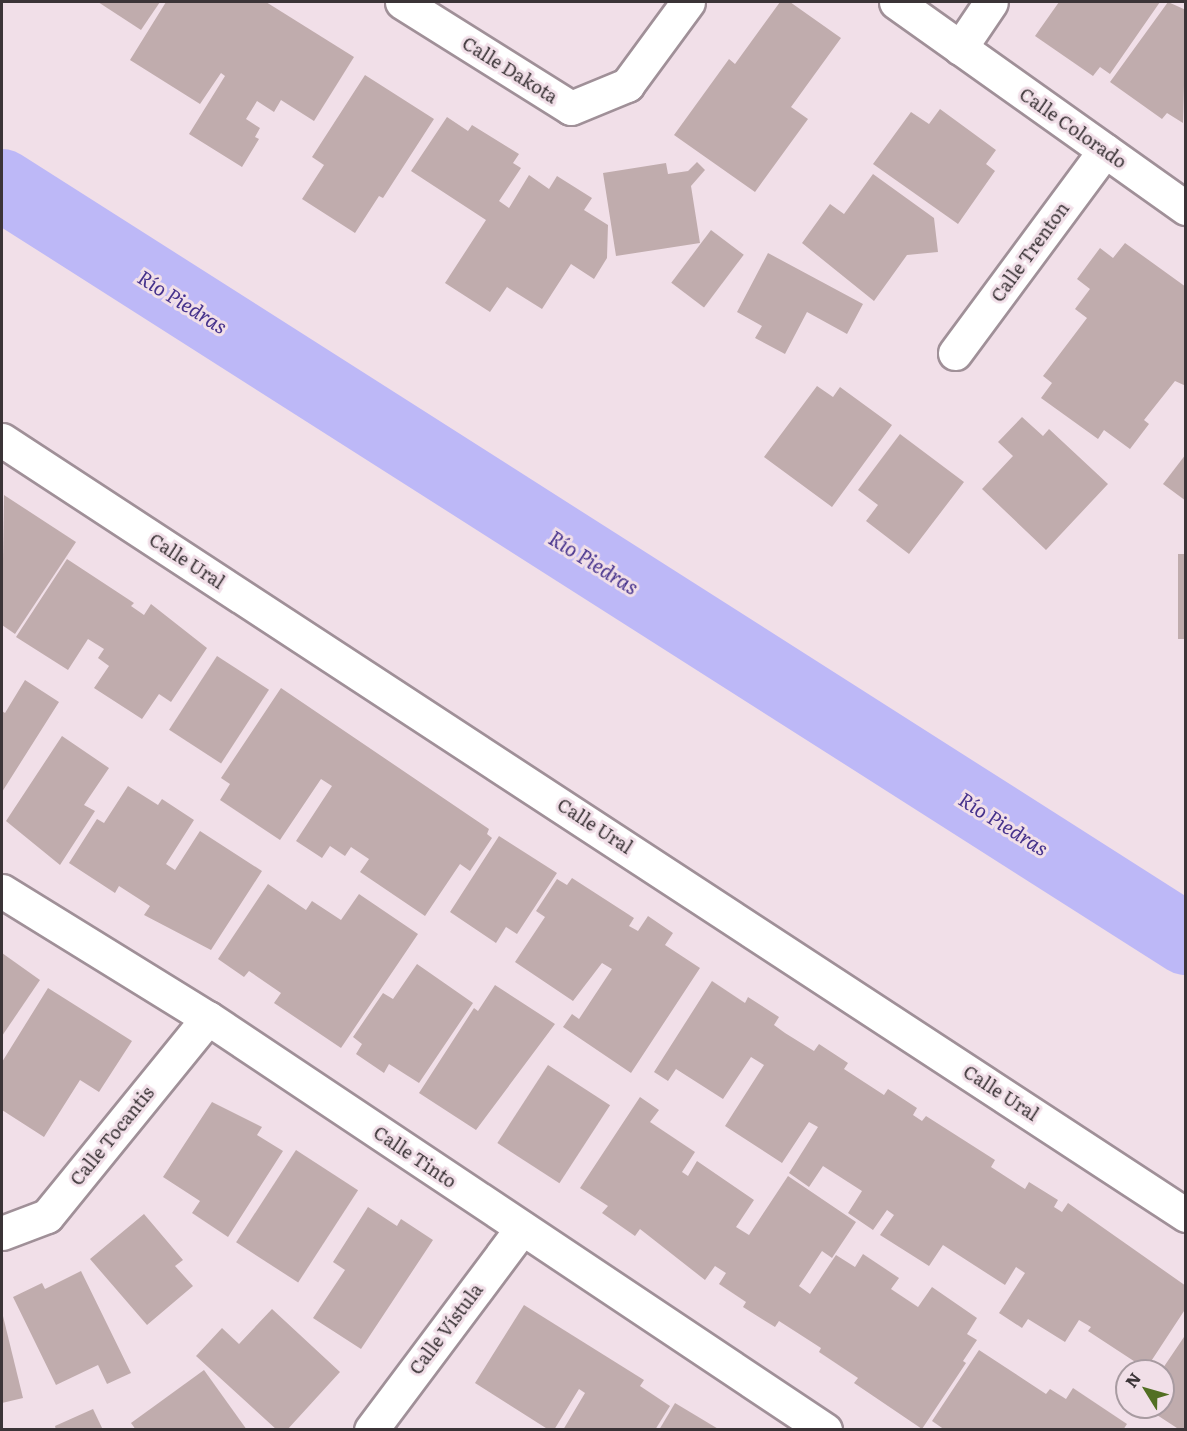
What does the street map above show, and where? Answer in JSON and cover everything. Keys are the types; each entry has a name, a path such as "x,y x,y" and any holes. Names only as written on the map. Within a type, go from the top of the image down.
{"street":[{"name":"Calle Dakota","path":"402,2 571,108 627,85 688,2"},
{"name":"Calle Colorado","path":"896,2 1185,208"},
{"path":"960,48 991,2"},
{"name":"Calle Trenton","path":"955,353 1105,150"},
{"name":"Calle Ural","path":"2,440 1185,1215"},
{"name":"Calle Tinto","path":"2,891 208,1018 825,1430"},
{"name":"Calle Tocantis","path":"2,1233 47,1216 208,1018"},
{"name":"Calle Vístula","path":"371,1430 522,1228"}],"building":[{"path":"98,2 160,2 141,30"},
{"path":"166,2 266,2 354,57 314,121 281,100 274,112 257,101 246,119 260,128 255,137 259,139 242,167 189,134 225,76 221,73 200,104 130,60"},
{"path":"780,2 790,2 841,38 791,107 808,119 755,192 674,135 729,59 735,64"},
{"path":"1059,2 1160,2 1110,74 1100,67 1093,76 1035,36"},
{"path":"1168,2 1186,10 1183,123 1167,113 1162,119 1110,82"},
{"path":"365,75 434,119 383,198 379,196 355,233 302,199 324,165 312,157"},
{"path":"940,109 996,150 986,164 995,171 958,224 873,164 911,112 929,124"},
{"path":"447,117 468,131 472,125 519,154 513,163 521,168 499,201 509,208 529,175 549,189 557,176 592,198 584,210 608,225 607,258 594,279 571,264 542,309 507,287 490,312 445,283 486,220 411,171"},
{"path":"697,162 705,170 691,186 700,243 616,256 603,173 666,163 668,174 688,171"},
{"path":"873,174 934,218 938,252 907,255 874,301 802,243 830,204 844,214"},
{"path":"711,230 744,255 704,307 671,283"},
{"path":"1125,243 1186,287 1186,386 1175,381 1144,420 1149,424 1130,449 1104,430 1098,439 1041,398 1052,383 1043,376 1087,318 1075,309 1090,289 1077,279 1100,248 1113,258"},
{"path":"768,253 863,304 847,334 807,312 785,354 755,338 762,326 737,312"},
{"path":"817,386 833,397 840,387 892,425 832,507 764,457"},
{"path":"1022,417 1043,436 1049,429 1108,484 1046,550 982,489 1013,456 998,442"},
{"path":"900,434 964,482 909,554 866,521 878,505 858,490"},
{"path":"1186,454 1186,501 1163,484"},
{"path":"4,495 76,542 15,634 2,625"},
{"path":"1178,554 1186,554 1186,639 1178,639"},
{"path":"67,559 134,603 131,606 144,615 151,604 207,648 171,702 159,694 142,719 94,688 109,666 98,658 104,649 88,639 68,670 16,637"},
{"path":"217,656 269,690 221,764 169,730"},
{"path":"25,680 59,702 2,792 2,711 5,713"},
{"path":"281,688 489,829 487,834 492,838 470,871 460,864 425,916 360,872 369,859 351,847 345,856 330,846 322,858 296,841 332,786 321,779 280,840 220,800 230,784 221,778"},
{"path":"62,736 109,768 84,805 95,811 60,865 6,821"},
{"path":"128,786 158,805 162,799 194,820 166,864 175,870 200,831 262,871 211,950 144,915 150,906 119,886 115,893 69,863 97,819 104,823"},
{"path":"499,836 557,873 517,934 506,927 496,943 450,912"},
{"path":"572,878 634,918 629,926 638,931 648,916 673,933 665,945 700,968 631,1073 563,1027 572,1014 579,1019 612,969 602,963 573,1001 515,962 545,917 536,911 557,879 567,885"},
{"path":"268,884 306,910 312,901 341,920 359,894 418,934 341,1048 274,1003 281,993 249,971 244,977 218,959"},
{"path":"2,953 40,980 2,1036"},
{"path":"417,964 473,1003 419,1083 389,1064 384,1073 356,1054 362,1044 353,1037 383,993 393,999"},
{"path":"712,981 745,1003 748,997 779,1017 774,1025 814,1051 819,1044 848,1063 844,1069 884,1095 888,1089 917,1108 913,1115 922,1121 926,1116 995,1160 991,1167 1025,1189 1029,1182 1058,1200 1054,1207 1062,1212 1068,1203 1186,1286 1186,1308 1153,1359 1131,1359 1088,1331 1091,1327 1079,1320 1065,1342 1028,1319 1022,1328 999,1313 1025,1273 1016,1267 1005,1285 943,1245 929,1266 880,1235 894,1215 887,1210 873,1230 848,1213 862,1191 823,1166 809,1187 789,1173 818,1127 809,1122 782,1163 725,1126 764,1065 751,1057 723,1099 676,1069 668,1081 654,1072"},
{"path":"495,985 555,1024 476,1130 419,1093 474,1008 478,1011"},
{"path":"48,988 132,1041 99,1092 80,1080 44,1137 2,1110 2,1062"},
{"path":"548,1065 610,1105 559,1183 497,1143"},
{"path":"640,1097 659,1110 650,1122 695,1152 682,1172 688,1176 697,1161 754,1200 736,1227 749,1235 788,1176 856,1222 832,1258 822,1251 799,1286 810,1294 836,1255 855,1267 863,1254 899,1278 891,1289 918,1307 932,1287 977,1318 967,1334 977,1340 963,1361 966,1363 922,1429 854,1383 858,1378 819,1352 821,1348 779,1321 775,1327 743,1307 746,1302 719,1284 726,1273 715,1266 705,1280 640,1229 635,1236 602,1213 608,1206 580,1188"},
{"path":"212,1102 262,1127 257,1135 283,1151 228,1237 192,1213 200,1201 163,1177"},
{"path":"296,1150 358,1190 298,1283 236,1242"},
{"path":"368,1207 397,1226 401,1219 433,1240 361,1349 313,1318 345,1270 333,1262"},
{"path":"144,1214 183,1260 175,1266 193,1286 147,1325 90,1259"},
{"path":"81,1271 131,1373 107,1384 98,1365 56,1385 13,1297 42,1283 45,1289"},
{"path":"524,1305 644,1380 640,1386 670,1406 655,1430 563,1430 585,1393 579,1389 554,1430 549,1430 475,1383"},
{"path":"272,1309 340,1372 287,1430 277,1430 196,1356 222,1328 239,1344"},
{"path":"2,1312 23,1398 2,1403"},
{"path":"1186,1334 1186,1430 1180,1430 1163,1419 1175,1419 1175,1359 1169,1359"},
{"path":"979,1350 1046,1394 1050,1389 1066,1399 1073,1388 1115,1416 1115,1419 1127,1424 1123,1430 945,1430 932,1421"},
{"path":"204,1370 247,1430 136,1430 131,1423"},
{"path":"675,1403 720,1430 659,1430"},
{"path":"93,1409 103,1430 56,1430 55,1426"}],"waterway":[{"name":"Río Piedras","path":"2,185 1186,939"}]}
